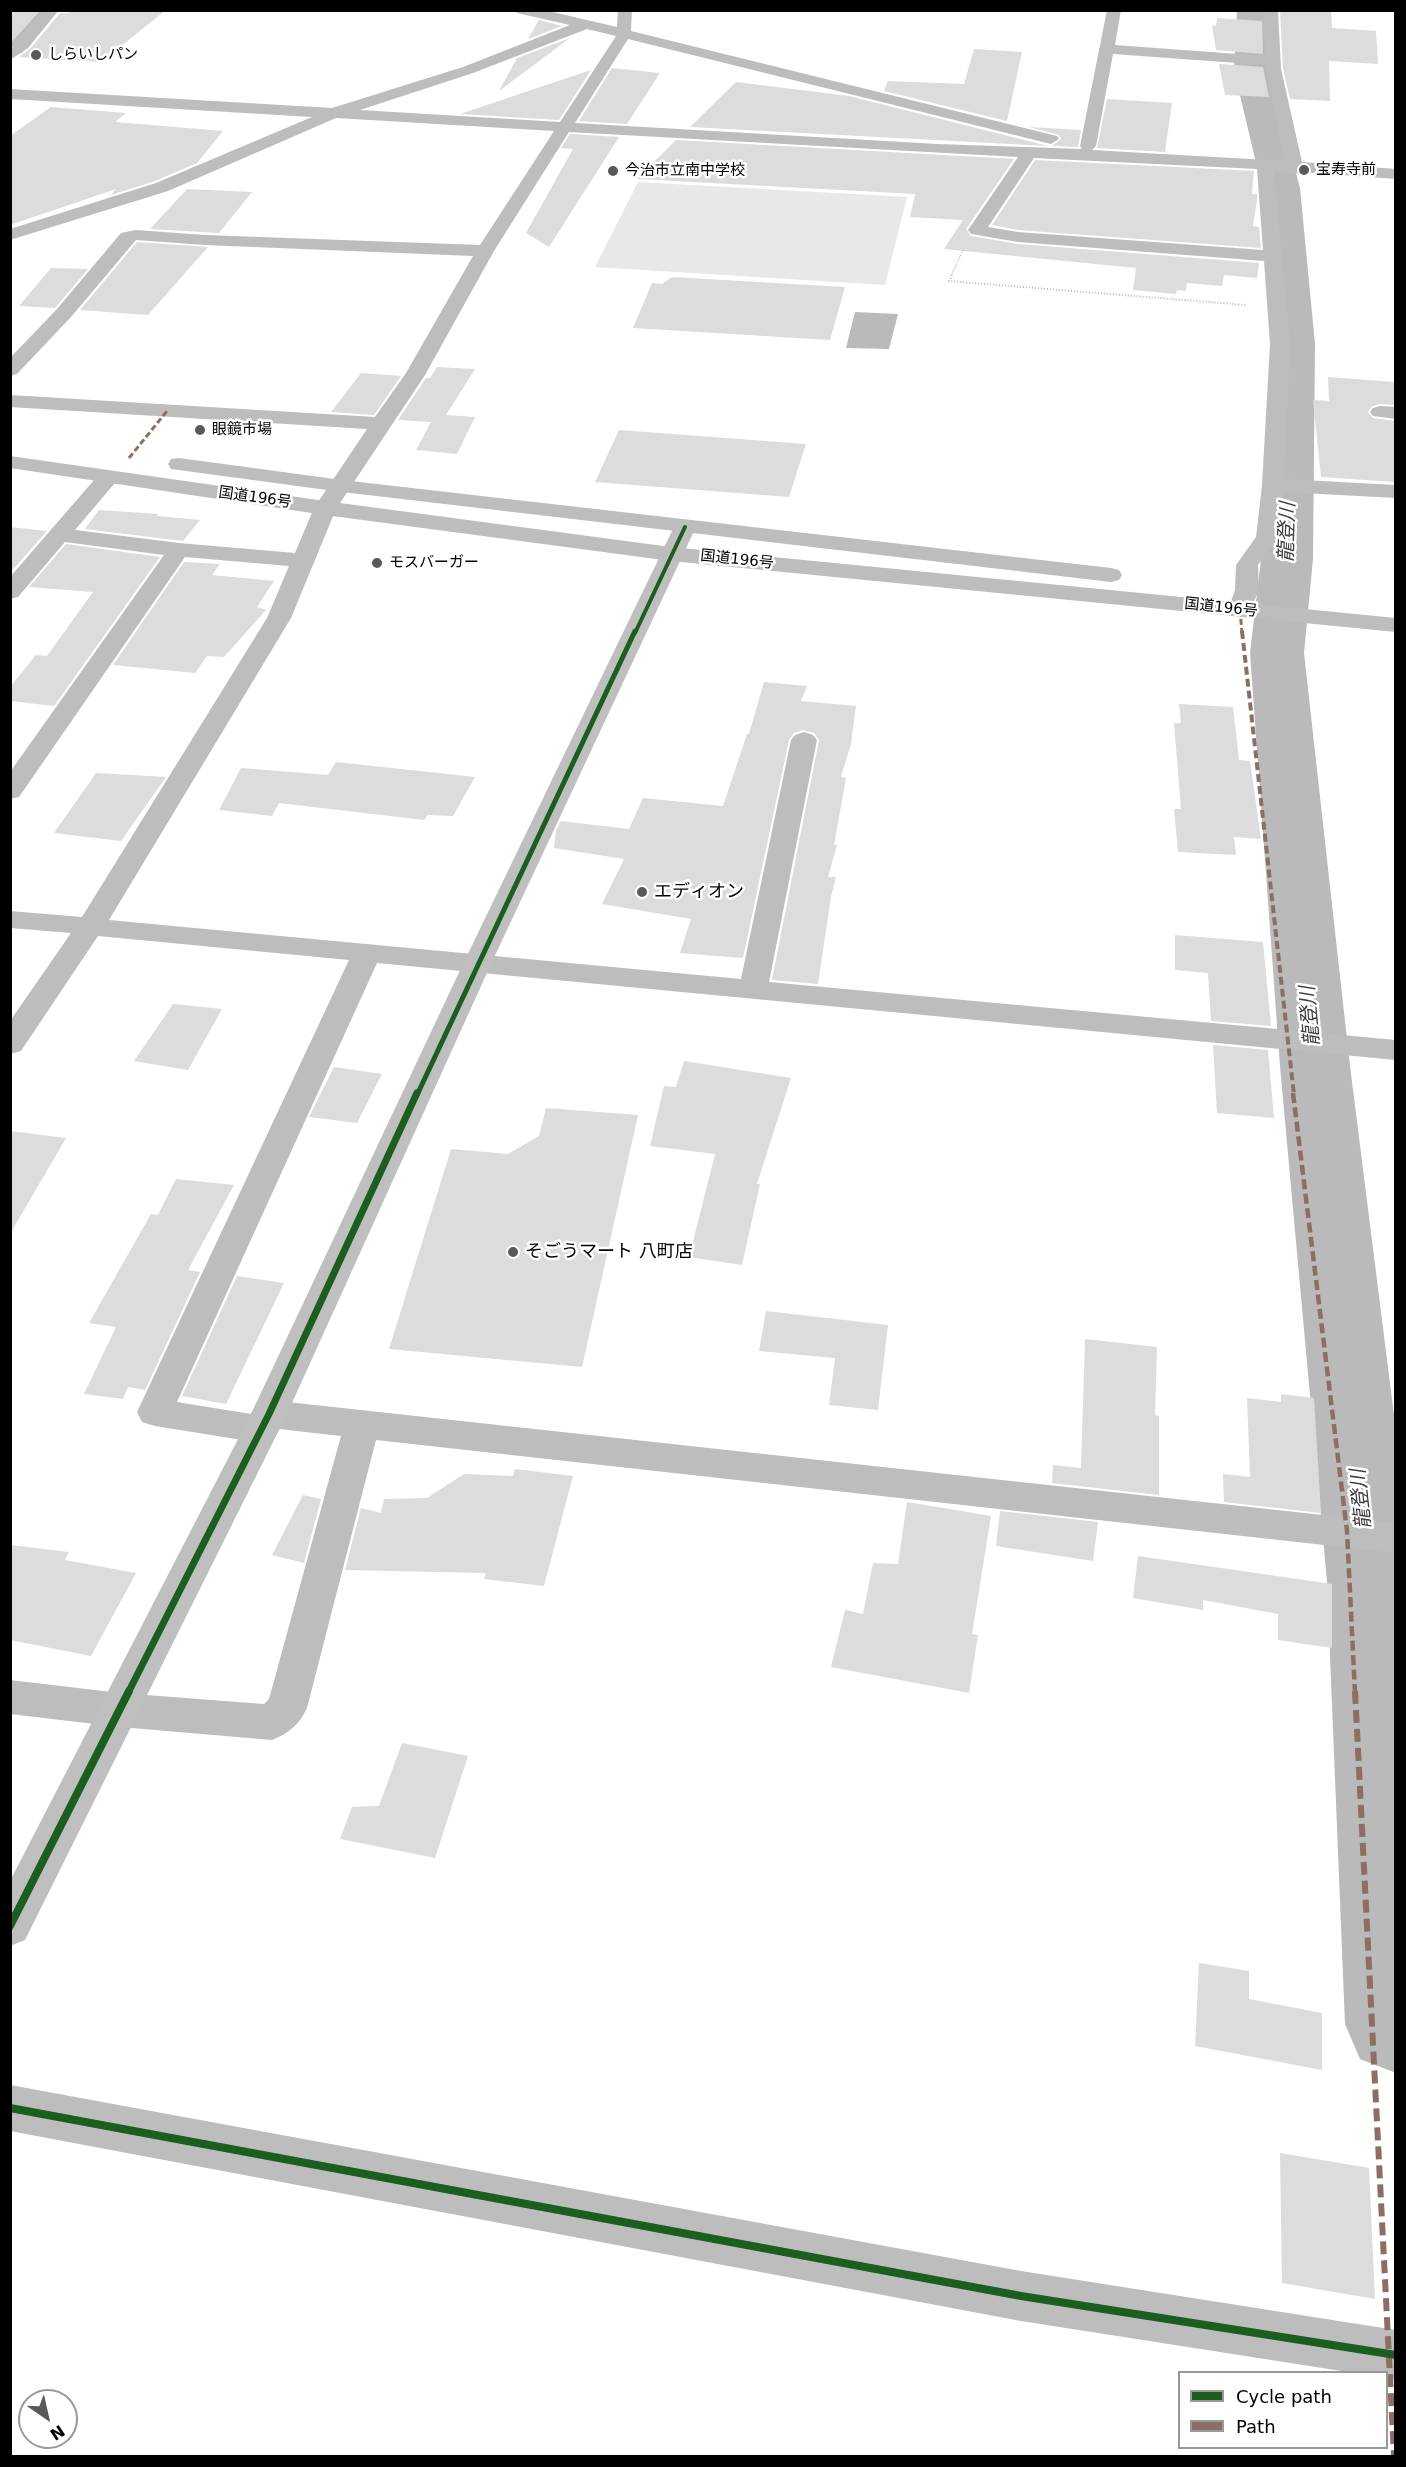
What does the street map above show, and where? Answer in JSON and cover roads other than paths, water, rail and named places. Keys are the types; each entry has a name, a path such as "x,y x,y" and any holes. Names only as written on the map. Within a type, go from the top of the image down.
{"main road":[{"path":"10,56 23,45 52,10"},
{"path":"522,10 1040,136 1151,157"},
{"path":"10,1044 90,927 279,618 325,508 415,375 485,251 624,34 625,10"},
{"path":"1088,146 1114,10"},
{"path":"1271,10 1272,60 1295,168"},
{"path":"10,235 162,188 334,113 468,70 586,24"},
{"path":"1106,49 1272,60"},
{"path":"10,94 563,128 1030,153 1151,157 1264,167 1395,174"},
{"path":"84,112 101,99"},
{"path":"1030,153 977,230 1018,237 1272,256"},
{"path":"1249,601 1247,565 1267,537 1273,485 1280,344 1264,167"},
{"path":"10,370 64,313 127,237 170,194 162,188"},
{"path":"127,237 485,251"},
{"path":"10,401 381,424"},
{"name":"国道196号","path":"10,442 342,486 678,540 1249,601 1312,606 1395,603"},
{"name":"国道196号","path":"10,462 325,508 1130,577"},
{"path":"10,592 62,535 109,477"},
{"path":"1273,485 1395,492"},
{"path":"62,535 179,550 302,560"},
{"path":"10,791 179,550"},
{"name":"国道196号","path":"1188,584 1249,601"},
{"name":"国道196号","path":"1312,606 1395,625"},
{"path":"753,989 804,740"},
{"path":"10,919 1395,1050"},
{"path":"367,953 155,1412 265,1421 362,1424 1395,1538"},
{"path":"10,1697 120,1710 272,1722 287,1708 362,1424"},
{"path":"10,2108 1021,2296 1395,2355"}],"street":[{"path":"10,1926 265,1421 477,964 678,540"}],"waterway":[{"path":"10,46 41,10"},
{"name":"龍登川","path":"1253,10 1251,70 1281,188 1293,344 1287,559 1277,653 1315,1066 1371,1582 1396,2024"}],"place":[{"name":"しらいしパン","path":"36,55"},
{"name":"宝寿寺前","path":"1304,170"},
{"name":"今治市立南中学校","path":"613,171"},
{"name":"眼鏡市場","path":"200,430"},
{"name":"モスバーガー","path":"377,563"},
{"name":"エディオン","path":"642,892"},
{"name":"そごうマート 八町店","path":"513,1252"}]}
